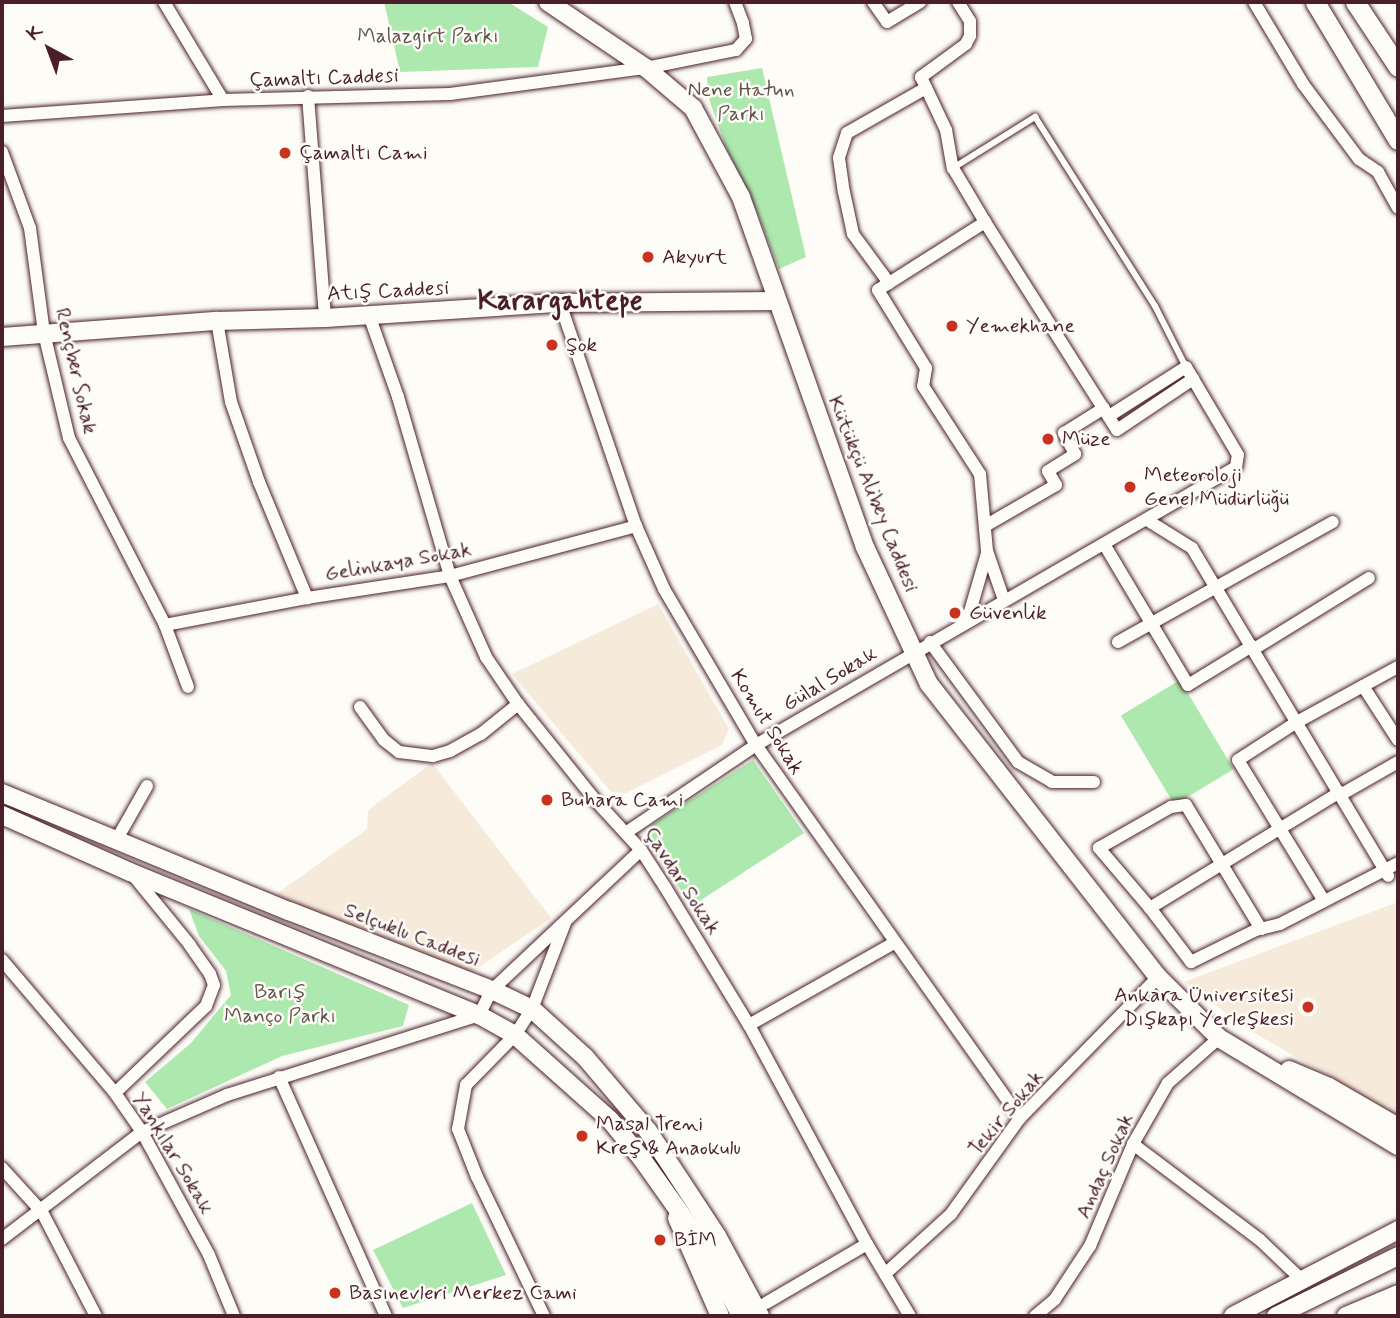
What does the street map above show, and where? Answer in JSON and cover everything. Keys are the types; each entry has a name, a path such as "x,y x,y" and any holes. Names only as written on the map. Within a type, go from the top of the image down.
{"main road":[{"name":"Kütükçü Alibey Caddesi","path":"548,2 646,68 693,108 741,197 864,547 929,684 1158,977 1219,1038 1398,1146"},
{"path":"1315,2 1398,140"},
{"path":"1355,2 1398,67"},
{"name":"Atış Caddesi","path":"2,337 217,321 325,318 561,303 776,301"},
{"name":"Selçuklu Caddesi","path":"2,793 289,911 492,990 532,1009 585,1057 648,1131 717,1236"},
{"path":"2,815 130,872 478,1014 515,1035 610,1121 705,1248 732,1281 766,1312"},
{"name":"Kütükçü Alibey Caddesi","path":"1219,1038 1329,1087 1398,1127"},
{"path":"670,1198 686,1244 720,1316"},
{"path":"1233,1316 1398,1230"},
{"path":"717,1236 741,1316"},
{"path":"717,1236 743,1260 766,1312"},
{"path":"1276,1316 1398,1256"},
{"path":"1346,1316 1398,1294"},
{"path":"1382,1316 1398,1306"}],"street":[{"path":"164,2 223,100"},
{"name":"Çamaltı Caddesi","path":"2,116 223,100 450,94 646,68 736,50 746,39 735,2"},
{"path":"873,2 887,22 919,2"},
{"path":"958,2 970,21 970,36 965,44 921,77 946,130 953,168 985,222 1117,430 1193,379"},
{"path":"1254,2 1303,84 1359,159 1378,172 1398,208"},
{"path":"889,283 853,234 839,158 847,133 926,88"},
{"path":"307,96 325,318"},
{"name":"Rençber Sokak","path":"2,152 30,228 44,333 69,438 164,625 188,687"},
{"path":"985,222 878,290 926,368 923,386 979,474 988,551 1004,600"},
{"name":"Komut Sokak","path":"561,303 636,526 664,589 756,745 1020,1118"},
{"name":"Çavdar Sokak","path":"369,315 398,397 450,576 486,657 519,704 596,801 641,850 749,1025 867,1244 910,1316"},
{"path":"217,321 231,402 259,482 307,598"},
{"path":"985,526 1056,485 1048,471 1075,454 1064,433 1186,367"},
{"name":"Gülal Sokak","path":"627,832 756,745 1236,467 1238,455 1186,367"},
{"path":"1147,520 1192,548 1341,793 1386,873"},
{"path":"1118,642 1333,522"},
{"name":"Gelinkaya Sokak","path":"164,625 307,598 450,576 636,526"},
{"path":"1104,544 1188,685 1369,578"},
{"path":"946,628 969,615 988,551"},
{"path":"930,642 1017,762 1052,782 1094,782"},
{"path":"1324,901 1238,760 1297,722 1398,667"},
{"path":"1363,686 1398,740"},
{"path":"360,707 384,740 400,752 433,756 450,751 481,734 519,704"},
{"path":"1150,908 1279,829 1398,762"},
{"path":"117,839 147,786"},
{"path":"1261,929 1186,805 1171,807 1100,848 1191,962 1261,929 1280,924 1386,873 1398,863"},
{"path":"2,1240 42,1212 142,1132 227,1095 478,1014 492,990 641,850"},
{"path":"115,1093 206,1006 214,985 210,974 190,945 130,872"},
{"path":"544,1316 477,1177 458,1129 466,1085 515,1035 532,1009 566,919"},
{"path":"749,1025 894,943"},
{"name":"Yankılar Sokak","path":"2,960 115,1093 142,1132 209,1255 234,1316"},
{"name":"Tekir Sokak","path":"885,1274 951,1214 1020,1118 1158,977"},
{"name":"Andaç Sokak","path":"1035,1316 1055,1299 1090,1246 1133,1144 1168,1083 1219,1038"},
{"path":"279,1077 386,1316"},
{"path":"1133,1144 1260,1240 1301,1279"},
{"path":"2,1168 42,1212 96,1316"},
{"path":"766,1312 867,1244"}],"lane":[{"path":"953,168 1035,117 1155,306 1186,367"}],"shaded area":[{"path":"658,604 729,729 722,745 626,793 611,792 512,674"},
{"path":"432,763 551,918 469,974 274,896 367,829 368,810"},
{"name":"Ankara Üniversitesi Dışkapı Yerleşkesi","path":"1398,902 1398,1116 1251,1031 1184,982"}],"green space":[{"name":"Malazgirt Parkı","path":"384,2 508,2 548,27 538,67 400,72"},
{"name":"Nene Hatun Parkı","path":"762,68 806,257 779,269 757,211 726,147 708,96 707,77"},
{"path":"1180,680 1234,769 1174,805 1121,716"},
{"path":"753,760 804,833 692,906 647,841 650,826"},
{"name":"Barış Manço Parkı","path":"189,909 409,1005 403,1026 282,1056 167,1109 145,1082 191,1043 231,995 226,971 199,936"},
{"path":"472,1203 506,1275 403,1308 373,1250"}],"place":[{"name":"Çamaltı Cami","path":"285,153"},
{"name":"Akyurt","path":"648,257"},
{"name":"Yemekhane","path":"952,326"},
{"name":"Şok","path":"552,345"},
{"name":"Müze","path":"1048,439"},
{"name":"Meteoroloji Genel Müdürlüğü","path":"1130,487"},
{"name":"Güvenlik","path":"955,613"},
{"name":"Buhara Cami","path":"547,800"},
{"name":"Ankara Üniversitesi Dışkapı Yerleşkesi","path":"1308,1007"},
{"name":"Masal Treni Kreş & Anaokulu","path":"582,1136"},
{"name":"BİM","path":"660,1240"},
{"name":"Basınevleri Merkez Cami","path":"335,1293"}],"district":[{"name":"Karargahtepe","path":"560,302"}]}
